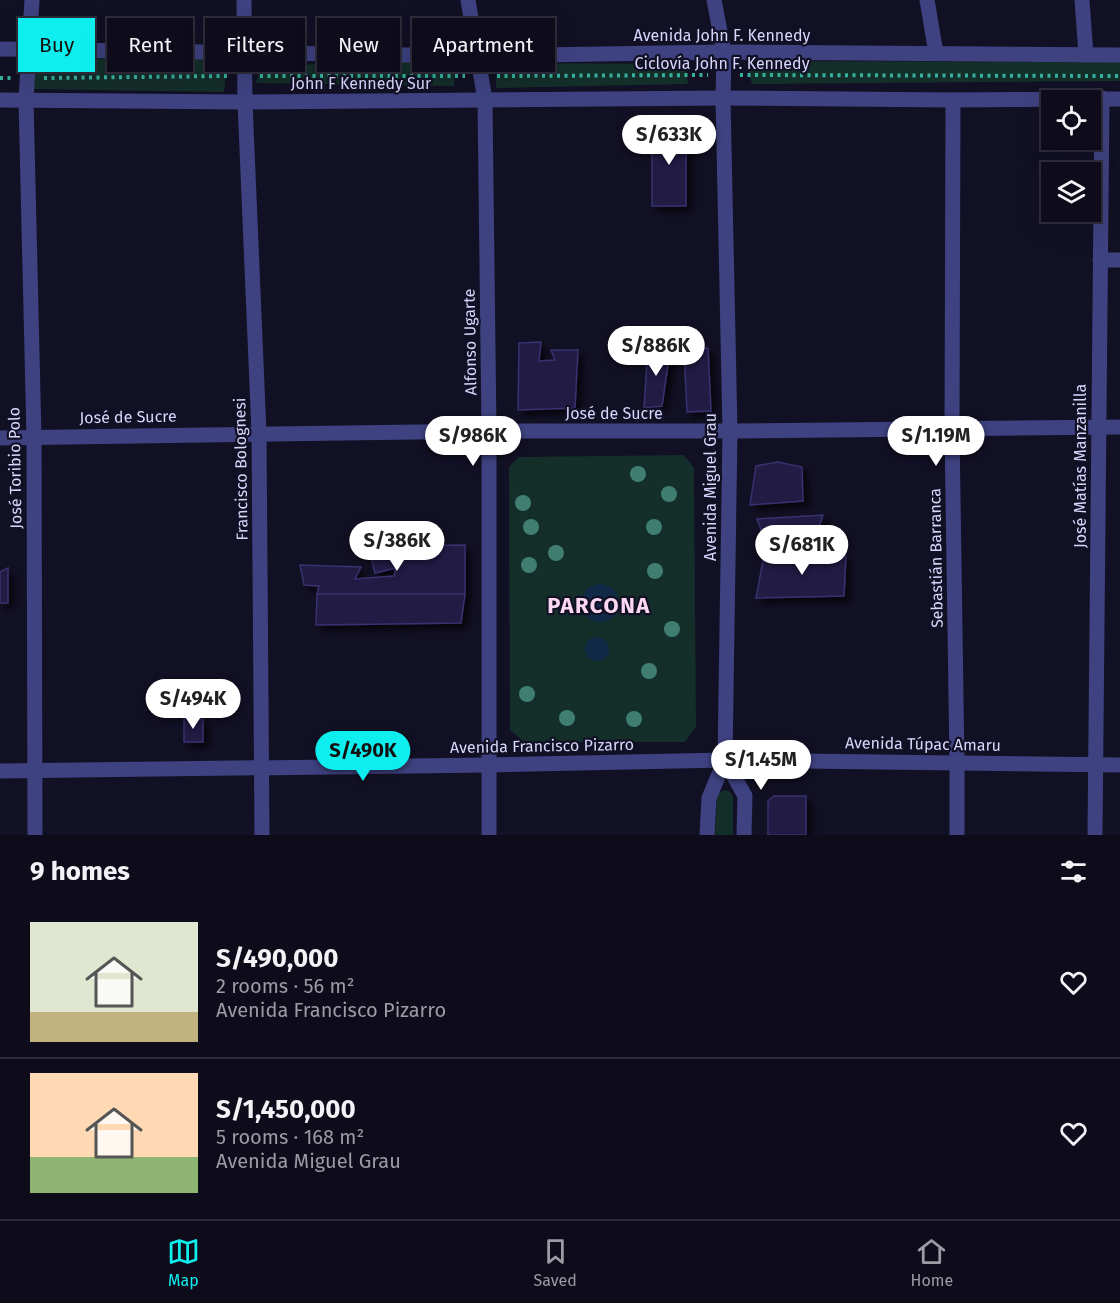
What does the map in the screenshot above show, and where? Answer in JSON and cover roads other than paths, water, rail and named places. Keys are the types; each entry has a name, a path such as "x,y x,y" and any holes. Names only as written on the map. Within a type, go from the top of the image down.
{"street":[{"name":"José Toribio Polo","path":"31,18 32,0"},
{"name":"Francisco Bolognesi","path":"244,0 244,18"},
{"name":"Alfonso Ugarte","path":"468,0 471,18"},
{"name":"Avenida Miguel Grau","path":"707,835 709,798 725,760 730,432 724,52 714,0"},
{"path":"927,0 936,53"},
{"path":"1082,0 1086,55"},
{"name":"Avenida John F. Kennedy","path":"0,49 18,49"},
{"name":"Avenida John F. Kennedy","path":"95,51 205,53"},
{"name":"Avenida John F. Kennedy","path":"555,55 724,52 1120,55"},
{"name":"Avenida John F. Kennedy","path":"305,55 412,55"},
{"name":"José Toribio Polo","path":"28,72 26,100 34,437 36,835"},
{"name":"Francisco Bolognesi","path":"245,72 259,433 262,835"},
{"name":"Alfonso Ugarte","path":"480,72 485,100 489,431 489,835"},
{"path":"723,98 1120,99"},
{"name":"John F Kennedy Sur","path":"0,100 245,102 723,98"},
{"name":"José Matías Manzanilla","path":"1095,835 1102,98"},
{"name":"Sebastián Barranca","path":"953,100 952,430 957,835"},
{"path":"1100,260 1120,260"},
{"name":"José de Sucre","path":"0,438 259,433 730,432 1120,427"},
{"name":"Avenida Miguel Grau","path":"725,760 745,796 744,835"},
{"name":"Avenida Túpac Amaru","path":"725,760 1120,765"},
{"name":"Avenida Francisco Pizarro","path":"0,771 725,760"}],"water":[{"path":"600,584 614,589 619,603 614,617 600,622 586,617 581,603 586,589"},
{"path":"597,637 602,638 608,644 608,654 602,660 597,661 592,660 586,654 585,649 586,644 592,638"}],"district":[{"name":"PARCONA","path":"599,605"}]}
